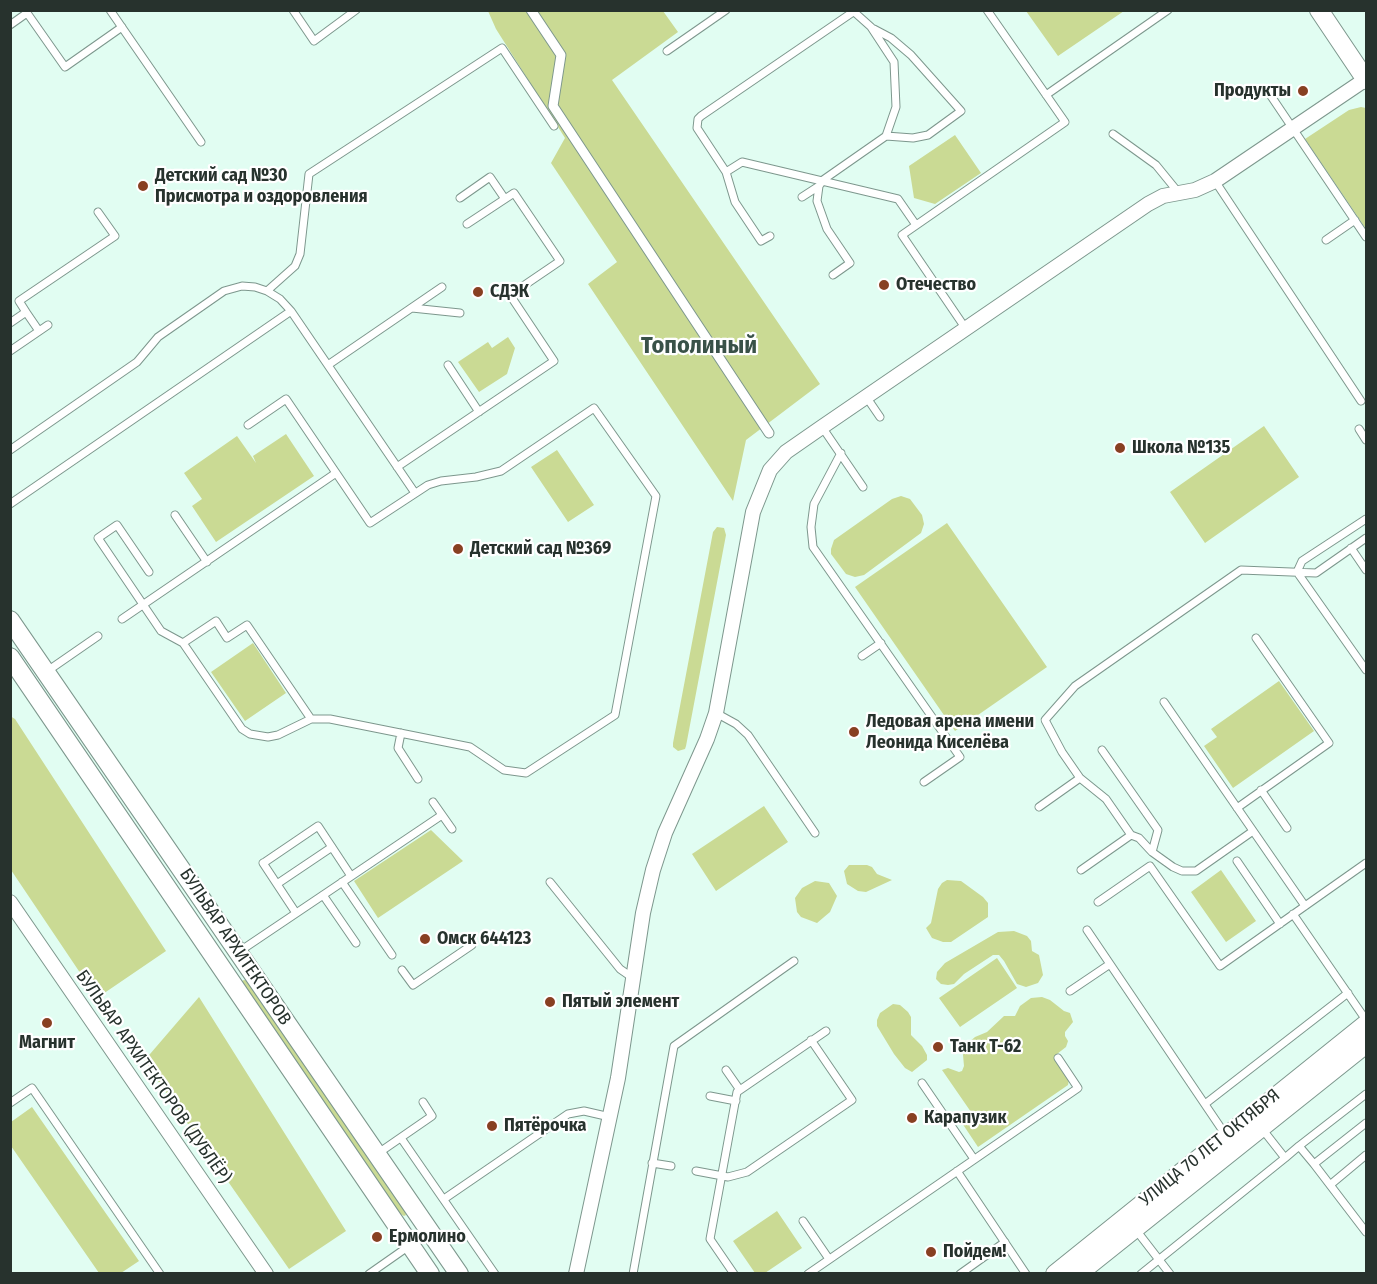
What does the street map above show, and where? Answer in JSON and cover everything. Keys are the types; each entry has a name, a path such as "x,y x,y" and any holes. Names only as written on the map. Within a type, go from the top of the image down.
{"main road":[{"path":"1319,10 1366,79"},
{"name":"БУЛЬВАР АРХИТЕКТОРОВ","path":"10,620 459,1274"},
{"name":"БУЛЬВАР АРХИТЕКТОРОВ","path":"10,657 430,1274"},
{"name":"УЛИЦА 70 ЛЕТ ОКТЯБРЯ","path":"1078,1274 1134,1228 1366,1022"},
{"name":"УЛИЦА 70 ЛЕТ ОКТЯБРЯ","path":"1055,1274 1230,1142 1261,1127 1366,1044"}],"street":[{"path":"531,10 561,55 553,106 769,433"},
{"path":"576,1274 610,1117 643,913 653,870 665,832 707,739 716,713 753,512 770,470 786,453 822,427 1148,204 1163,196 1195,190 1215,181 1366,79"},
{"name":"БУЛЬВАР АРХИТЕКТОРОВ (ДУБЛЁР)","path":"10,902 266,1274"}],"lane":[{"path":"110,10 201,142"},
{"path":"292,10 314,41 356,10"},
{"path":"667,51 726,10"},
{"path":"966,330 903,235 1065,122 987,10"},
{"path":"1046,95 1168,10"},
{"path":"770,236 761,241 735,202 726,172 698,132 698,120 852,11 911,55 961,111 928,135 913,138 886,136"},
{"path":"10,25 26,12 65,67 122,27"},
{"path":"802,197 886,136 896,107 894,62 871,27"},
{"path":"267,291 295,266 300,254 309,174 502,48 554,126"},
{"path":"1271,96 1366,237"},
{"path":"1113,134 1156,165 1178,192"},
{"path":"726,172 742,162 821,183 898,199 916,225"},
{"path":"460,198 490,177 505,199"},
{"path":"1215,181 1361,401"},
{"path":"821,183 817,201 827,229 850,263 833,275"},
{"path":"397,467 554,361 510,295 560,261 514,193 467,225"},
{"path":"39,331 19,301 115,236 98,212"},
{"path":"1326,240 1355,220"},
{"path":"10,450 137,362 158,337 224,291 242,286 267,291 291,311 415,493"},
{"path":"328,365 442,287"},
{"path":"411,308 460,313"},
{"path":"10,504 291,311"},
{"path":"10,322 26,312"},
{"path":"10,351 48,325"},
{"path":"448,365 479,412"},
{"path":"867,398 880,417"},
{"path":"149,572 117,525 98,538 161,631 183,643 242,729 250,734 268,737 278,735 311,719 330,719 470,747 504,770 526,773 615,715 656,496 594,408 501,471 476,477 441,481 415,493 370,523 286,399 248,425"},
{"path":"822,427 862,487"},
{"path":"1359,429 1366,440"},
{"path":"841,453 814,504 811,527 813,547 960,757 924,782"},
{"path":"122,619 336,473"},
{"path":"175,515 207,562"},
{"path":"1296,572 1302,561 1366,519"},
{"path":"1253,831 1196,871 1182,871 1173,867 1152,852 1139,838 1131,835 1106,799 1080,778 1062,752 1045,720 1075,686 1240,570 1316,573 1366,538"},
{"path":"1351,548 1366,570"},
{"path":"1296,572 1366,670"},
{"path":"183,643 216,621 227,638 247,625 311,719"},
{"path":"46,672 98,636"},
{"path":"1236,808 1329,743 1256,638"},
{"path":"862,656 881,643"},
{"path":"1164,702 1305,906"},
{"path":"716,713 736,724 748,735 815,833"},
{"path":"401,733 398,748 418,779"},
{"path":"1102,750 1158,830 1152,852"},
{"path":"1039,807 1080,778"},
{"path":"1261,790 1287,828"},
{"path":"433,802 452,829"},
{"path":"239,953 442,815"},
{"path":"296,913 263,863 318,826 351,876"},
{"path":"1081,870 1131,835"},
{"path":"277,884 332,847"},
{"path":"1237,861 1280,924"},
{"path":"1098,902 1150,866 1220,966 1366,863"},
{"path":"342,882 392,955"},
{"path":"550,882 620,969 633,978"},
{"path":"323,895 356,943"},
{"path":"1293,914 1366,1022"},
{"path":"1087,930 1230,1142"},
{"path":"402,970 414,986 472,945"},
{"path":"633,1274 674,1046 794,961"},
{"path":"1070,991 1110,964"},
{"path":"1205,1104 1348,993"},
{"path":"734,1274 711,1239 737,1092 826,1031"},
{"path":"696,1171 737,1176 747,1172 852,1100 812,1040"},
{"path":"808,1274 1078,1088 1058,1058"},
{"path":"726,1070 740,1090"},
{"path":"922,1083 974,1159"},
{"path":"10,1103 32,1088 160,1274"},
{"path":"1141,1274 1366,1094"},
{"path":"710,1096 736,1101"},
{"path":"377,1154 432,1116 423,1102"},
{"path":"444,1199 568,1114 584,1111 610,1117"},
{"path":"1314,1164 1366,1123"},
{"path":"1261,1127 1285,1158"},
{"path":"401,1138 495,1274"},
{"path":"1299,1146 1366,1232"},
{"path":"1329,1185 1366,1155"},
{"path":"652,1163 671,1166"},
{"path":"957,1172 1026,1274"},
{"path":"803,1221 829,1259"},
{"path":"1134,1228 1170,1274"},
{"path":"960,1274 1005,1242"},
{"path":"369,1274 380,1270 411,1245"}],"green space":[{"path":"488,11 663,11 678,32 612,80 820,384 746,440 733,501 588,284 617,262 551,163 565,138 496,29"},
{"path":"1026,11 1124,11 1058,56"},
{"path":"1366,108 1366,229 1305,139 1349,110"},
{"path":"955,135 981,173 935,204 914,198 909,166"},
{"path":"508,337 515,348 507,374 479,392 458,362 488,342 492,348"},
{"path":"1264,426 1299,477 1205,543 1170,492"},
{"path":"286,434 314,476 216,542 192,506 202,499 184,473 237,436 256,463 253,456"},
{"path":"557,450 594,505 568,522 531,467"},
{"path":"901,496 910,499 922,515 924,524 921,533 864,575 855,577 846,574 831,554 834,540 892,499"},
{"path":"947,523 1047,667 955,731 855,587"},
{"path":"717,527 724,528 726,535 686,746 685,749 678,751 673,747 673,743 713,532"},
{"path":"253,643 286,693 245,721 211,672"},
{"path":"1279,681 1314,731 1233,788 1204,746 1217,737 1211,729"},
{"path":"10,716 15,719 166,951 97,998 11,870"},
{"path":"764,806 788,842 716,891 692,854"},
{"path":"431,830 463,861 378,918 354,881"},
{"path":"849,865 867,865 872,867 877,874 892,880 866,892 858,891 847,884 844,871"},
{"path":"1221,870 1256,921 1226,942 1191,892"},
{"path":"947,880 961,881 983,897 988,903 988,917 951,942 943,942 932,938 926,928 931,923 938,889"},
{"path":"815,881 829,883 837,896 830,912 817,923 801,917 797,912 795,898 802,888"},
{"path":"1014,931 1027,936 1031,941 1032,951 1039,955 1043,975 1038,983 1026,987 1017,984 999,955 993,955 964,974 954,984 941,984 936,979 937,972 945,963 998,932"},
{"path":"997,958 1017,988 960,1027 939,998"},
{"path":"244,980 248,981 404,1208 406,1215 398,1212 242,985"},
{"path":"199,997 346,1231 289,1269 144,1061"},
{"path":"1042,997 1070,1013 1073,1022 1065,1032 1068,1041 1066,1047 1057,1054 1055,1060 1069,1079 1068,1085 978,1147 960,1120 971,1112 942,1070 948,1068 962,1071 963,1055 967,1044 975,1037 987,1032 1004,1016 1015,1016 1020,1006 1031,998"},
{"path":"893,1004 900,1005 908,1012 911,1017 911,1035 927,1055 927,1060 912,1072 905,1068 894,1054 877,1026 880,1013"},
{"path":"32,1107 139,1261 121,1273 99,1273 11,1146 11,1122"},
{"path":"777,1211 802,1248 765,1273 755,1273 733,1241"}],"place":[{"name":"Продукты","path":"1303,91"},
{"name":"Детский сад №30 Присмотра и оздоровления","path":"143,186"},
{"name":"Отечество","path":"884,285"},
{"name":"СДЭК","path":"478,292"},
{"name":"Школа №135","path":"1120,448"},
{"name":"Детский сад №369","path":"458,549"},
{"name":"Ледовая арена имени Леонида Киселёва","path":"854,732"},
{"name":"Омск 644123","path":"425,939"},
{"name":"Пятый элемент","path":"550,1002"},
{"name":"Магнит","path":"47,1023"},
{"name":"Танк Т-62","path":"938,1047"},
{"name":"Карапузик","path":"912,1118"},
{"name":"Пятёрочка","path":"492,1126"},
{"name":"Ермолино","path":"377,1237"},
{"name":"Пойдем!","path":"931,1252"}],"district":[{"name":"Тополиный","path":"699,346"}]}
